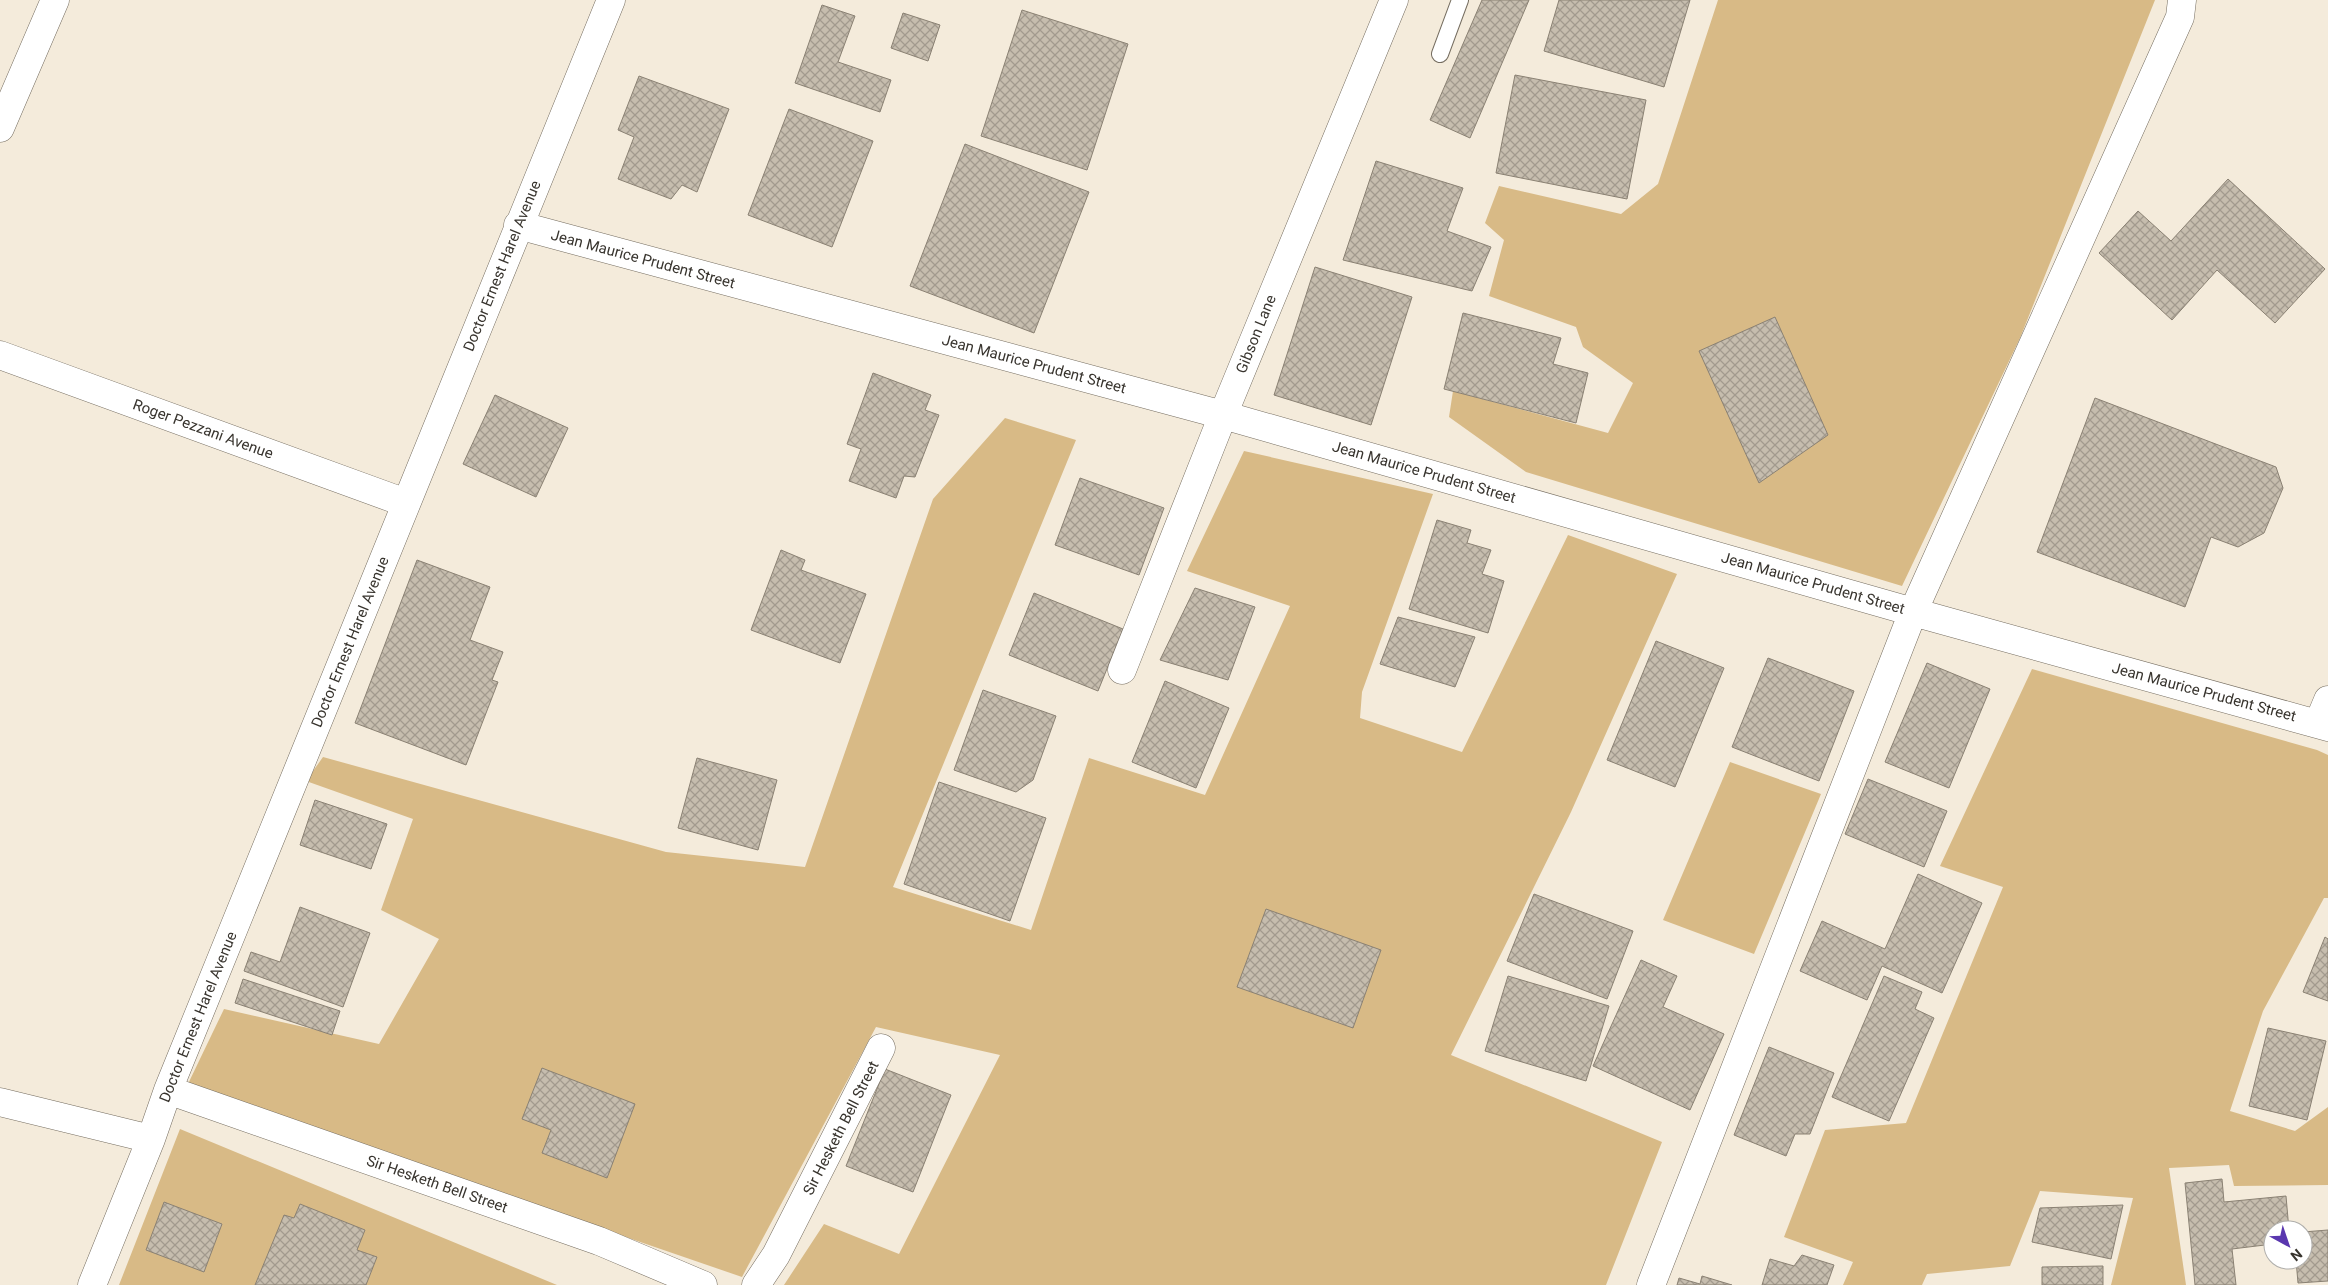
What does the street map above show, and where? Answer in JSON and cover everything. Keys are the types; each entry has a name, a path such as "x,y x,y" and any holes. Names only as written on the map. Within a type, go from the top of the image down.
{"street":[{"path":"0,128 55,0"},
{"name":"Doctor Ernest Harel Avenue","path":"92,1285 151,1139 168,1090 611,0"},
{"name":"Gibson Lane","path":"1122,670 1223,415 1394,0"},
{"path":"1651,1285 1914,612 2180,17 2182,0"},
{"name":"Jean Maurice Prudent Street","path":"518,226 1223,415 1914,612 2325,717"},
{"name":"Roger Pezzani Avenue","path":"0,355 406,503"},
{"name":"Sir Hesketh Bell Street","path":"756,1285 776,1255 881,1048"},
{"name":"Sir Hesketh Bell Street","path":"168,1090 599,1242 703,1285"},
{"path":"0,1102 151,1139"}],"lane":[{"path":"1440,54 1460,0"}],"shaded area":[{"path":"1718,0 2155,0 2020,338 1902,586 1526,472 1449,417 1453,391 1608,433 1633,383 1583,347 1576,327 1489,296 1504,240 1485,223 1499,186 1621,214 1658,184"},
{"path":"1005,418 1076,440 893,887 1031,930 1089,758 1205,795 1290,606 1187,571 1244,451 1433,494 1362,692 1360,718 1462,752 1568,535 1677,574 1571,812 1451,1055 1662,1142 1606,1285 784,1285 824,1224 899,1254 1000,1055 876,1027 742,1277 187,1086 224,1009 379,1044 439,939 381,910 413,819 306,781 323,757 666,852 805,867 933,499"},
{"path":"2032,669 2317,750 2328,755 2328,898 2324,898 2263,1011 2230,1111 2295,1131 2328,1107 2328,1185 2234,1186 2229,1165 2169,1168 2186,1285 2111,1285 2133,1198 2040,1191 2010,1266 1927,1274 1922,1285 1843,1285 1853,1262 1784,1237 1825,1130 1906,1123 2003,887 1940,866"},
{"path":"1730,762 1821,794 1754,954 1663,920"},
{"path":"180,1129 557,1285 119,1285"}],"building":[{"path":"1482,0 1529,0 1470,138 1430,120"},
{"path":"1559,0 1690,0 1664,87 1544,51"},
{"path":"822,5 855,16 838,62 891,80 880,112 795,83"},
{"path":"1022,10 1128,44 1087,170 981,136"},
{"path":"903,13 940,25 928,61 891,48"},
{"path":"1515,75 1646,100 1627,199 1496,173"},
{"path":"639,76 729,109 697,192 682,185 671,199 618,179 634,137 618,130"},
{"path":"789,109 873,141 832,247 748,215"},
{"path":"965,144 1089,192 1034,333 910,286"},
{"path":"1376,161 1463,188 1447,231 1491,247 1472,291 1343,260"},
{"path":"2228,179 2325,269 2275,323 2217,270 2172,320 2099,253 2138,211 2171,241"},
{"path":"1315,267 1412,297 1371,425 1274,395"},
{"path":"1463,313 1561,338 1553,364 1588,373 1576,423 1444,389"},
{"path":"1775,317 1828,435 1759,483 1699,351"},
{"path":"873,373 931,395 925,410 939,415 915,477 904,476 896,498 849,481 861,449 847,444"},
{"path":"495,395 568,428 536,497 463,464"},
{"path":"2095,398 2276,467 2283,488 2264,533 2238,547 2211,537 2185,607 2037,552"},
{"path":"1080,478 1164,508 1139,575 1055,545"},
{"path":"1437,520 1471,530 1467,543 1491,550 1482,574 1504,581 1488,633 1409,609"},
{"path":"781,550 805,560 801,570 866,594 840,663 751,630"},
{"path":"417,560 490,587 470,640 503,652 492,680 498,682 466,765 355,723"},
{"path":"1195,588 1255,607 1228,680 1160,660"},
{"path":"1034,593 1123,629 1098,691 1009,655"},
{"path":"1398,617 1475,637 1455,687 1380,664"},
{"path":"1656,641 1724,668 1675,787 1607,760"},
{"path":"1768,658 1854,691 1819,781 1732,747"},
{"path":"1927,663 1990,689 1949,788 1885,762"},
{"path":"1165,681 1229,708 1196,788 1132,762"},
{"path":"983,690 1056,716 1033,780 1016,792 954,770"},
{"path":"697,758 777,780 758,850 678,828"},
{"path":"1868,779 1947,811 1924,867 1845,834"},
{"path":"939,782 1046,818 1010,921 904,884"},
{"path":"315,800 387,824 371,869 300,845"},
{"path":"1918,874 1982,903 1942,993 1882,966 1867,1000 1800,971 1822,921 1885,949"},
{"path":"1534,894 1633,931 1607,999 1507,961"},
{"path":"300,907 370,933 343,1007 244,971 251,952 280,962"},
{"path":"1266,909 1381,950 1353,1028 1237,987"},
{"path":"2325,937 2328,939 2328,1001 2303,992"},
{"path":"1641,960 1677,976 1663,1007 1724,1034 1690,1110 1593,1066"},
{"path":"1508,976 1609,1006 1586,1081 1485,1051"},
{"path":"1884,976 1922,992 1915,1009 1934,1018 1889,1121 1832,1097"},
{"path":"243,979 340,1011 332,1035 235,1003"},
{"path":"2268,1028 2326,1041 2307,1120 2249,1106"},
{"path":"1769,1047 1834,1073 1810,1134 1795,1134 1786,1156 1734,1135"},
{"path":"542,1068 635,1104 607,1178 542,1153 551,1130 522,1119"},
{"path":"885,1069 951,1095 913,1192 846,1166"},
{"path":"2222,1179 2224,1202 2286,1196 2288,1220 2263,1220 2263,1245 2232,1249 2236,1285 2195,1285 2185,1183"},
{"path":"164,1202 222,1224 204,1272 146,1250"},
{"path":"300,1204 365,1230 357,1250 377,1257 366,1285 255,1285 284,1215 294,1218"},
{"path":"2123,1205 2111,1259 2032,1242 2040,1208"},
{"path":"2328,1230 2328,1281 2298,1283 2297,1270 2313,1270 2313,1231"},
{"path":"1802,1255 1834,1265 1827,1285 1762,1285 1770,1259 1794,1266"},
{"path":"2103,1266 2103,1285 2042,1285 2042,1267"},
{"path":"1702,1276 1732,1285 1677,1285 1679,1278 1700,1284"}]}
